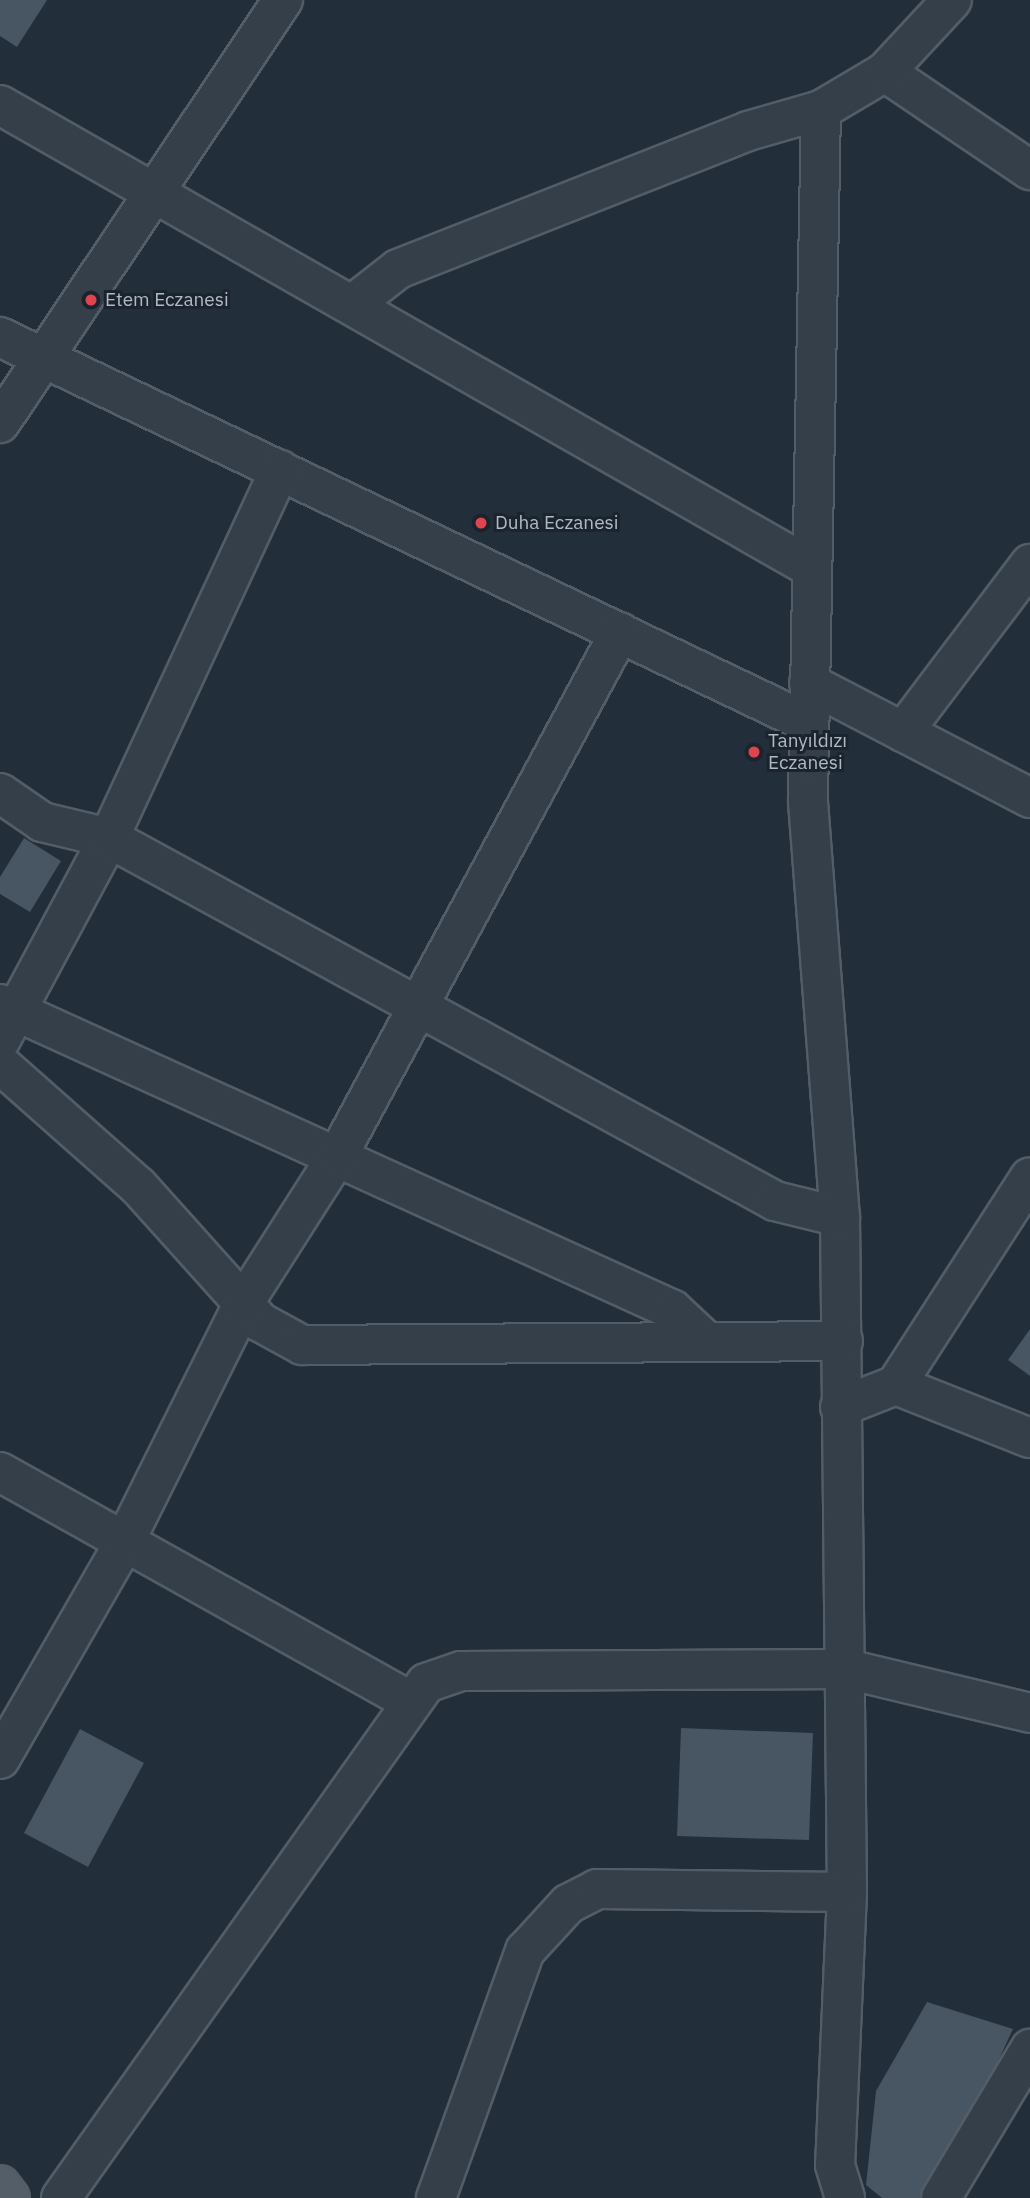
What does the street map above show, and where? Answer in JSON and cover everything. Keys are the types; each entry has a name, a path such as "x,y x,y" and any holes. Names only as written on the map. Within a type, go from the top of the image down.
{"main road":[{"path":"0,2185 10,2198"}],"street":[{"path":"0,423 47,358 283,0"},
{"path":"352,305 398,269 748,131 821,110 886,72 951,0"},
{"path":"886,72 1030,170"},
{"path":"0,105 157,190 810,567"},
{"path":"821,110 810,567 808,802 840,1217 843,1341 840,1407 847,1670 847,1892 835,2165 845,2198"},
{"path":"0,337 808,723"},
{"path":"280,470 109,838 5,1019 338,1155 673,1310 706,1341"},
{"path":"903,732 1030,564"},
{"path":"6,1737 124,1543 243,1304 338,1155 416,1005 620,632"},
{"path":"809,682 1030,798"},
{"path":"0,793 42,822 109,838 775,1201 840,1217"},
{"path":"0,1065 138,1186 243,1304 282,1337 333,1350 706,1341 843,1341"},
{"path":"840,1407 896,1385 1030,1177"},
{"path":"896,1385 1030,1438"},
{"path":"0,1472 408,1700"},
{"path":"61,2198 408,1700 426,1683 461,1671 847,1670 1030,1713"},
{"path":"436,2198 525,1951 568,1904 597,1889 847,1892"},
{"path":"941,2198 1030,2049"}],"building":[{"path":"0,0 47,0 17,47 0,36"},
{"path":"24,838 61,861 30,912 0,894 0,877"},
{"path":"1030,1329 1030,1376 1008,1360"},
{"path":"681,1728 813,1733 809,1840 677,1836"},
{"path":"80,1729 144,1763 88,1867 24,1833"},
{"path":"927,2002 1013,2029 964,2135 923,2198 882,2198 866,2185 876,2091"}],"place":[{"name":"Etem Eczanesi","path":"91,300"},
{"name":"Duha Eczanesi","path":"481,523"},
{"name":"Tanyıldızı Eczanesi","path":"754,752"}]}
